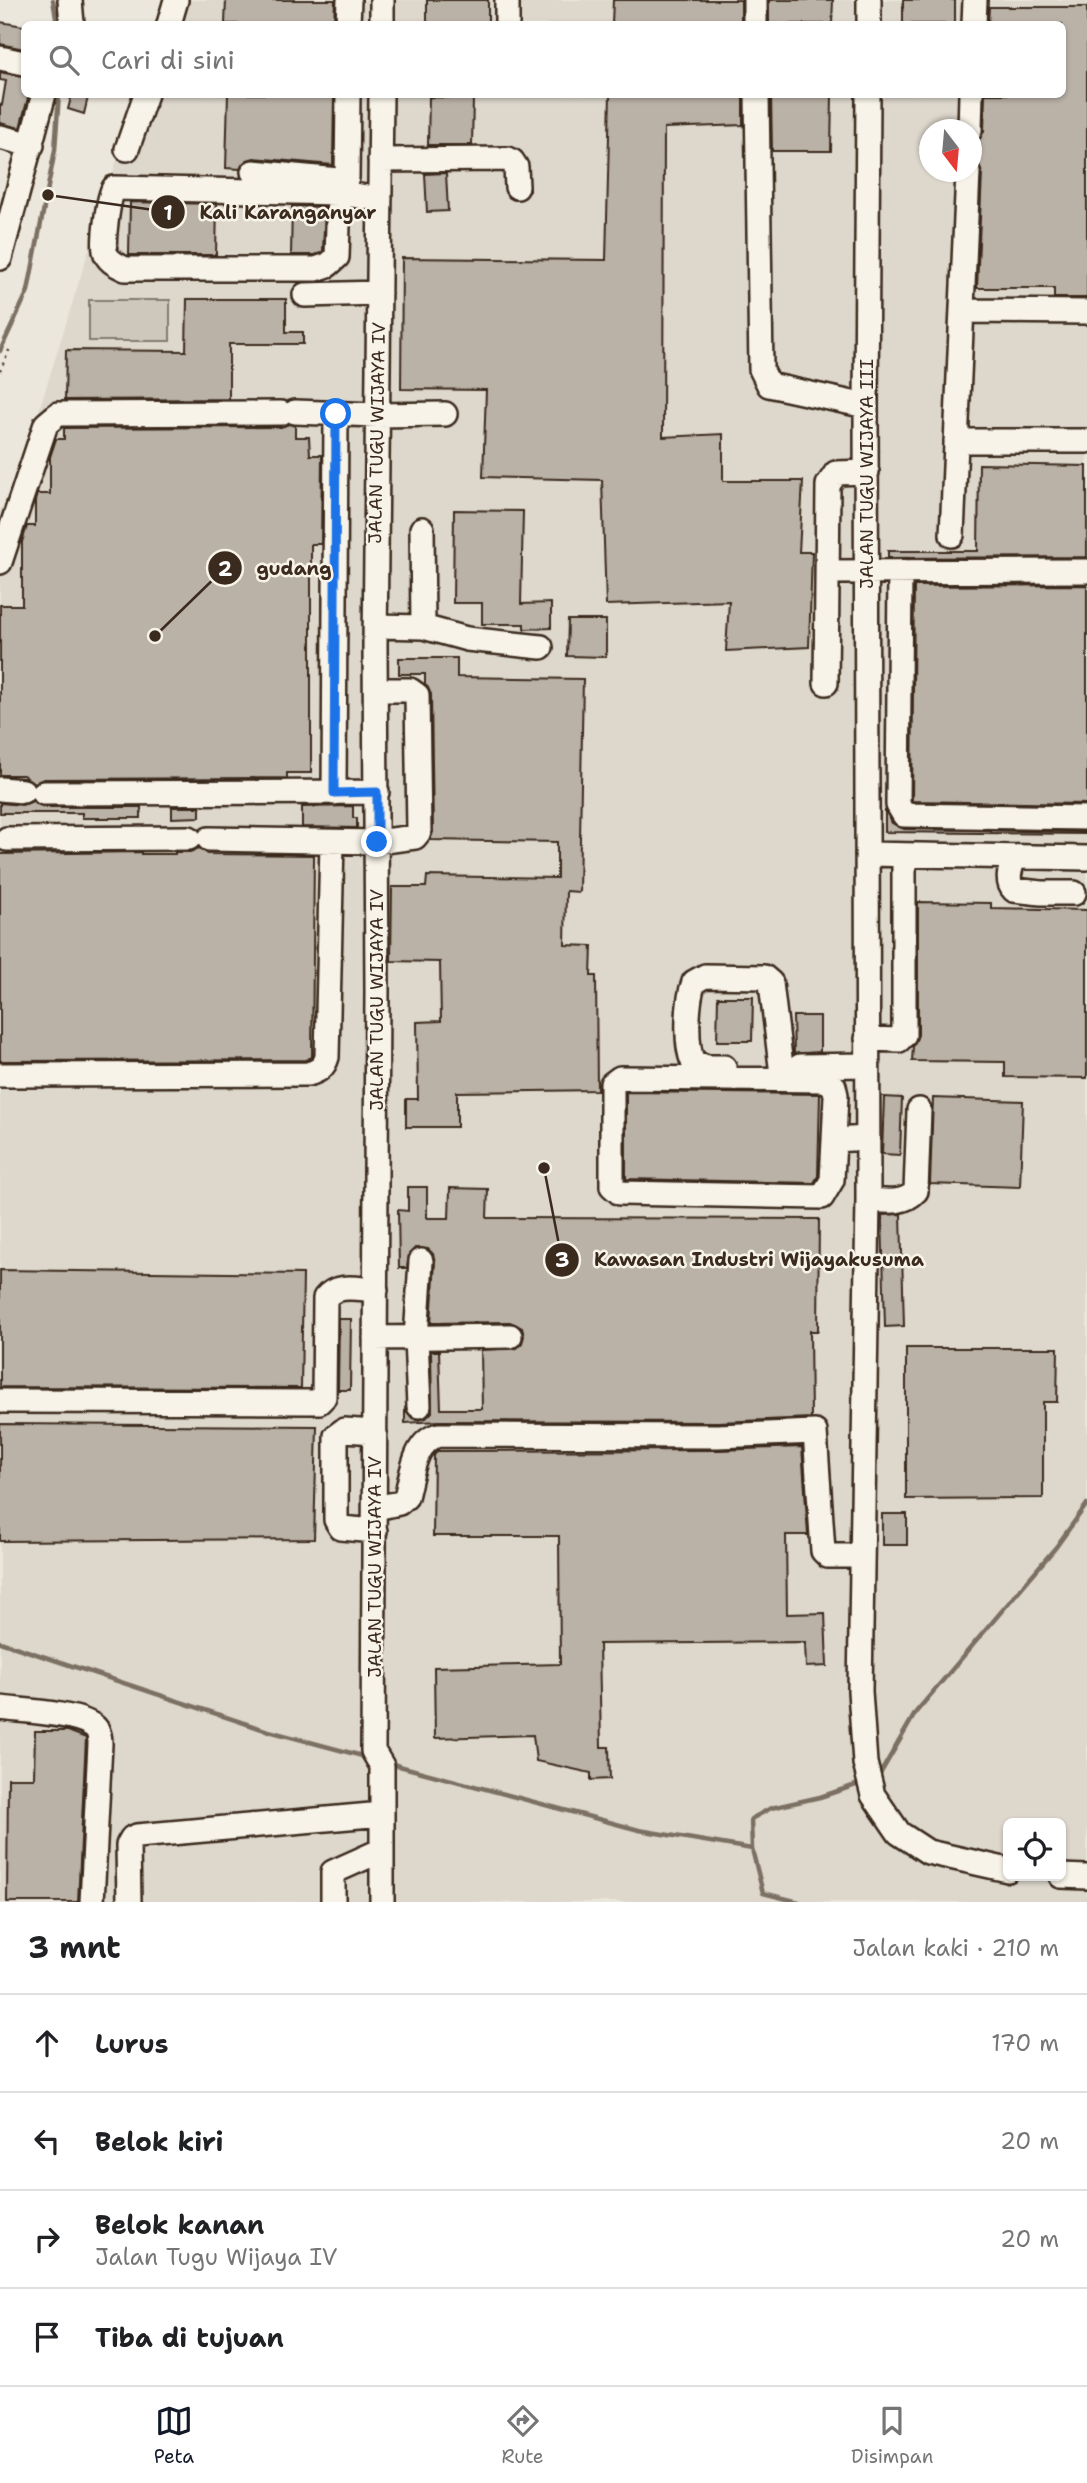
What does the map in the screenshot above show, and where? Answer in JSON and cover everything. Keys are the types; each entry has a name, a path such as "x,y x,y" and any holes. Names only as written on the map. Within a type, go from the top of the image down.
{"street":[{"path":"70,0 72,21"},
{"path":"170,21 176,0"},
{"path":"348,21 349,0"},
{"path":"382,0 382,21"},
{"path":"507,0 507,21"},
{"path":"755,0 755,21"},
{"path":"869,0 869,21"},
{"path":"974,21 975,0"},
{"path":"0,58 21,62"},
{"path":"0,258 7,209 32,145 43,98"},
{"path":"127,149 145,98"},
{"path":"253,172 338,180 347,178 348,98"},
{"name":"JALAN TUGU WIJAYA IV","path":"381,98 376,626 375,1531 382,1902"},
{"path":"757,98 761,369 764,378 769,385 866,406"},
{"name":"JALAN TUGU WIJAYA III","path":"868,98 868,1200 860,1690 865,1763 873,1795 900,1833 928,1852 1003,1869"},
{"path":"970,119 971,98"},
{"path":"0,137 32,145"},
{"path":"380,160 508,159 516,167 517,187"},
{"path":"952,535 968,182"},
{"path":"339,193 337,257 328,265 316,269 125,269 111,263 105,252 109,197 114,188 339,193 380,199"},
{"path":"305,295 379,293"},
{"path":"962,311 1087,312"},
{"path":"0,562 46,424 58,414 445,414"},
{"path":"334,793 336,414"},
{"path":"956,441 1087,441"},
{"path":"826,682 828,485 836,473 867,472"},
{"path":"422,529 423,627"},
{"path":"827,572 1087,571"},
{"path":"900,572 898,805 904,815 1087,818"},
{"path":"376,626 423,627 467,639 541,646"},
{"path":"7,839 199,838 377,842 415,836 419,832 417,695 410,690 376,690"},
{"path":"0,789 34,792 377,792"},
{"path":"0,1075 317,1072 324,1066 327,1057 332,842"},
{"path":"867,854 1087,858"},
{"path":"867,1039 899,1040 904,1035 904,855"},
{"path":"1014,857 1008,878 1014,890 1074,893"},
{"path":"781,1066 771,983 764,977 717,976 705,976 694,982 690,992 689,1052 693,1062 707,1067 867,1065"},
{"path":"620,1077 825,1080 834,1086 836,1095 834,1140 832,1180 822,1197 620,1193 611,1186 612,1084 620,1077"},
{"path":"868,1200 897,1202 909,1198 916,1191 919,1110"},
{"path":"834,1140 867,1138"},
{"path":"419,1406 416,1338 421,1261"},
{"path":"0,1401 319,1402 324,1397 325,1298 338,1288 376,1290"},
{"path":"375,1338 510,1336"},
{"path":"375,1432 344,1430 335,1436 338,1525 341,1528 375,1531"},
{"path":"376,1508 403,1501 420,1448 430,1438 439,1435 718,1436 815,1432 823,1551 828,1556 862,1556"},
{"path":"0,1708 72,1718 92,1724 99,1731 92,1902"},
{"path":"129,1902 128,1845 132,1838 137,1836 382,1814"},
{"path":"332,1902 333,1872 382,1850"},
{"path":"1066,1876 1087,1877"}],"path":[{"path":"0,371 10,348"}],"shaded area":[{"path":"167,0 1087,0 1087,1902 0,1902 0,512 27,449 136,98 1066,98 1066,21 160,21"},
{"path":"89,300 170,300 170,341 89,341"}],"building":[{"path":"226,0 335,0 334,21 225,21"},
{"path":"427,0 488,0 488,21 427,21"},
{"path":"613,0 741,0 741,21 612,21"},
{"path":"769,0 833,0 832,21 769,21"},
{"path":"903,0 955,0 955,21 903,21"},
{"path":"989,7 1087,7 1087,298 1054,298 1054,288 977,288 985,98 1066,98 1066,21 988,21"},
{"path":"0,22 21,26 21,48 0,44"},
{"path":"0,72 21,76 21,98 28,98 20,128 0,123 0,104 2,105 6,81 0,80"},
{"path":"71,98 88,98 84,114 68,109"},
{"path":"228,98 334,98 333,165 254,158 247,160 240,169 226,168"},
{"path":"429,98 473,98 472,145 428,145"},
{"path":"610,98 743,98 743,125 664,128 663,437 723,434 723,481 803,481 799,552 812,552 809,647 726,651 729,601 606,605 602,480 483,477 486,390 401,389 402,258 606,260"},
{"path":"771,98 832,98 831,151 772,151"},
{"path":"446,173 448,211 427,212 425,174"},
{"path":"130,202 217,204 216,255 129,255"},
{"path":"292,206 325,207 321,253 291,255"},
{"path":"187,299 286,299 286,332 303,332 303,344 229,344 229,399 65,400 66,350 186,351"},
{"path":"289,424 295,426 295,437 309,437 310,455 322,455 321,544 311,544 311,773 287,773 287,778 44,779 34,783 23,775 0,775 0,605 22,605 22,542 27,526 35,526 37,494 50,494 50,457 56,439 64,439 64,428 281,427"},
{"path":"979,464 1087,466 1087,557 888,558 888,551 978,551"},
{"path":"454,510 523,511 521,604 551,603 551,628 524,629 524,624 482,624 482,603 453,603"},
{"path":"1087,585 1087,804 912,801 914,586"},
{"path":"568,620 606,620 606,657 567,656"},
{"path":"399,658 457,658 457,677 583,679 579,892 566,891 565,945 592,946 591,976 596,976 597,1090 457,1092 457,1127 406,1127 406,1099 418,1099 417,1022 441,1021 440,962 391,961 392,887 426,887 427,876 557,878 557,842 430,840 433,832 431,694 425,684 425,674 399,674"},
{"path":"33,801 44,807 141,807 141,818 82,818 82,813 0,813 0,803 22,805"},
{"path":"353,806 353,818 357,818 357,828 302,827 302,807"},
{"path":"172,807 200,807 200,817 172,818"},
{"path":"885,810 892,823 904,829 1087,834 885,832"},
{"path":"199,848 208,854 314,855 312,1057 306,1060 0,1061 0,854 175,854"},
{"path":"918,902 991,903 991,908 1087,910 1087,1078 1005,1077 1005,1062 912,1061 913,1046 918,1035"},
{"path":"718,997 753,997 752,1041 717,1041"},
{"path":"793,1016 820,1016 820,1052 794,1054"},
{"path":"626,1092 820,1094 818,1176 814,1183 626,1179"},
{"path":"884,1097 902,1098 900,1155 882,1154"},
{"path":"933,1098 1023,1101 1020,1187 930,1184"},
{"path":"408,1187 427,1187 427,1218 449,1218 450,1188 488,1189 487,1218 819,1219 818,1331 810,1331 811,1418 718,1422 405,1423 405,1409 412,1418 419,1420 432,1412 431,1351 439,1351 441,1409 482,1409 481,1350 517,1348 524,1336 522,1328 510,1322 431,1323 435,1262 433,1254 428,1249 415,1248 409,1254 407,1268 399,1268 398,1210 408,1211"},
{"path":"901,1214 904,1326 885,1327 882,1215"},
{"path":"0,1270 303,1274 301,1388 0,1387"},
{"path":"339,1319 351,1319 350,1390 338,1390"},
{"path":"906,1348 1058,1348 1057,1402 1043,1402 1043,1498 906,1499"},
{"path":"0,1424 317,1426 314,1539 0,1541"},
{"path":"802,1447 808,1535 786,1535 787,1614 825,1613 827,1666 806,1667 805,1642 599,1644 601,1747 609,1747 610,1779 591,1780 591,1773 536,1761 533,1735 435,1738 434,1667 560,1664 559,1536 433,1536 434,1455 438,1451"},
{"path":"882,1514 907,1514 907,1545 882,1545"},
{"path":"35,1731 68,1731 86,1738 78,1902 7,1902 8,1778 34,1778"}],"waterway":[{"path":"53,0 56,21"},
{"path":"0,351 28,291 55,150 59,98"},
{"path":"876,1776 880,1774 916,1712 1056,1547 1087,1504"},
{"path":"0,1642 265,1730 366,1757"},
{"path":"388,1763 639,1830 752,1849"},
{"path":"799,1902 763,1893 752,1849 751,1819 771,1808 820,1797 862,1783"}],"place":[{"name":"Kali Karanganyar","path":"48,195"},
{"name":"gudang","path":"155,636"},
{"name":"Kawasan Industri Wijayakusuma","path":"544,1168"}],"route":[{"path":"336,414 334,793 377,792 377,842"}]}
